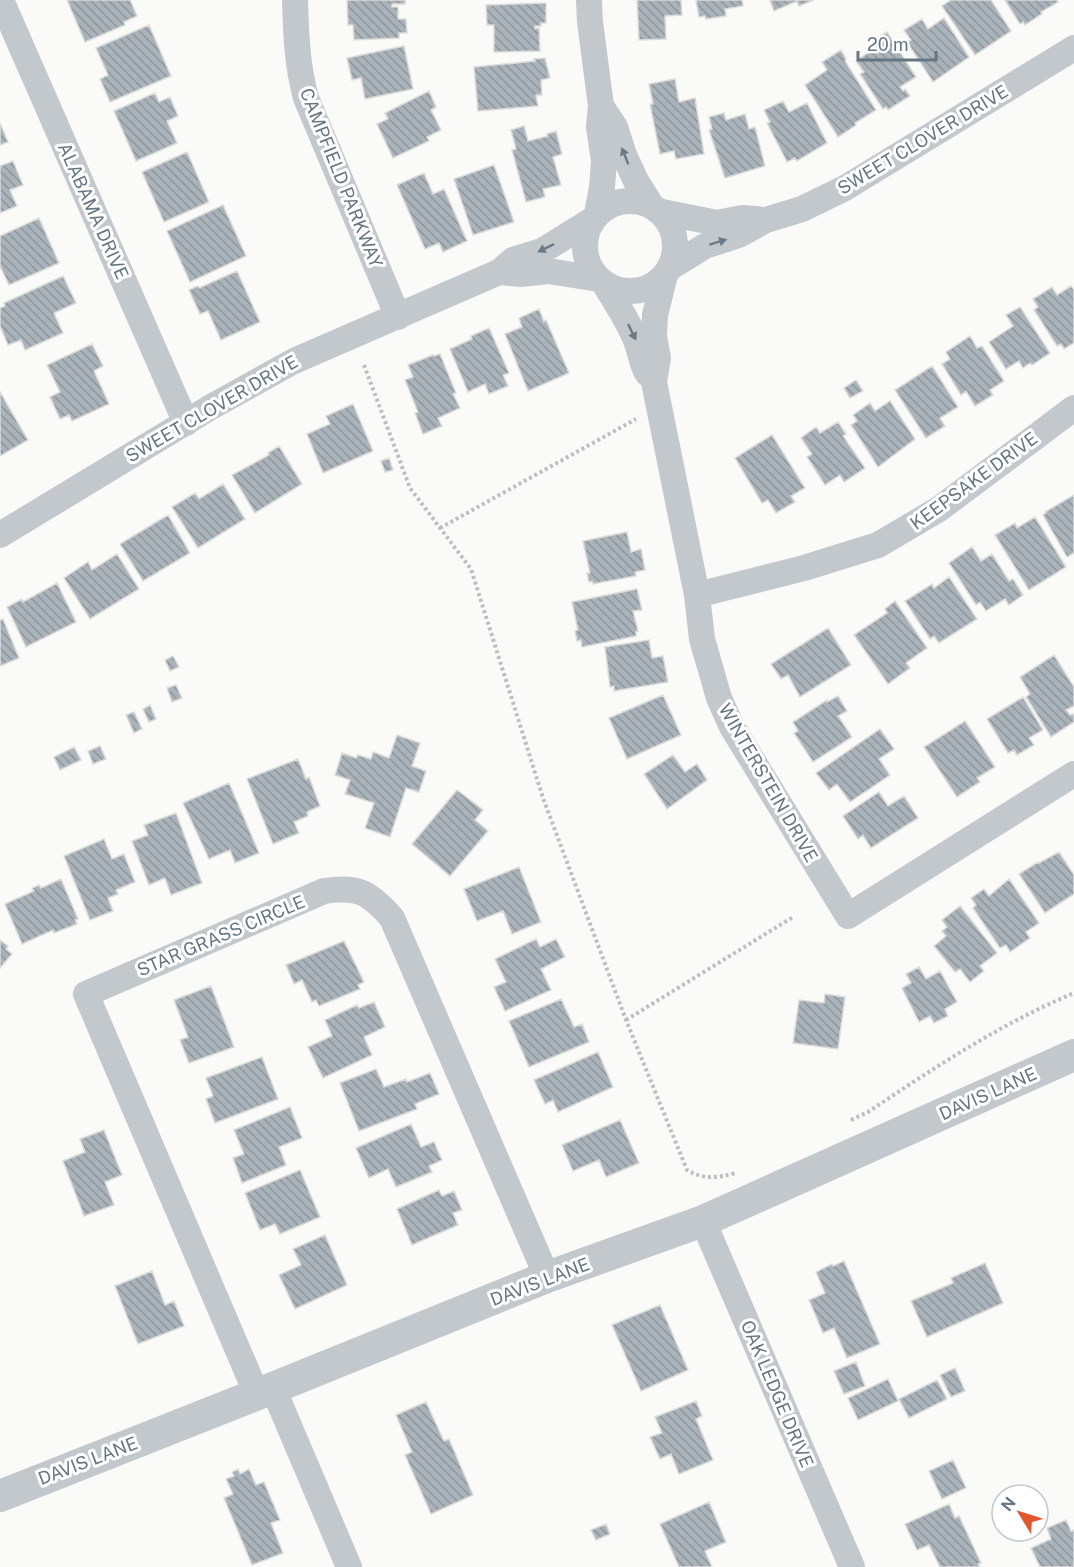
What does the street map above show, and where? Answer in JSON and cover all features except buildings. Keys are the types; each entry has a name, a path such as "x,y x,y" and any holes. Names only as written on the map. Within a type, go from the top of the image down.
{"street":[{"name":"ALABAMA DRIVE","path":"1,0 186,423"},
{"name":"CAMPFIELD PARKWAY","path":"295,0 296,50 306,98 398,317"},
{"path":"589,0 601,106 599,127 604,161 602,187 594,217 586,235 585,251 589,266 601,281 616,289 630,292 643,290 655,284 668,271 675,253 675,238 671,224 636,181 615,127 601,106"},
{"name":"SWEET CLOVER DRIVE","path":"668,271 705,246 739,235 766,219 802,209 844,188 1074,48"},
{"path":"594,217 609,205 623,200 638,200 657,209"},
{"name":"SWEET CLOVER DRIVE","path":"657,209 717,223 742,218 766,219"},
{"name":"SWEET CLOVER DRIVE","path":"0,535 294,361 499,272 513,260 542,251 594,217"},
{"name":"SWEET CLOVER DRIVE","path":"499,272 521,274 548,271 601,281"},
{"name":"WINTERSTEIN DRIVE","path":"668,271 655,315 654,337 658,358 654,382 697,595 702,639 709,669 719,698 748,755 848,916 1074,774"},
{"name":"WINTERSTEIN DRIVE","path":"601,281 630,327 637,342 641,364 654,382"},
{"name":"KEEPSAKE DRIVE","path":"697,595 804,568 878,545 939,509 1074,408"},
{"name":"STAR GRASS CIRCLE","path":"265,1391 86,994 324,891 346,888 365,894 380,904 392,918 547,1277"},
{"name":"DAVIS LANE","path":"0,1496 547,1277 703,1221 1074,1055"},
{"name":"OAK LEDGE DRIVE","path":"703,1221 852,1567"},
{"path":"265,1391 349,1567"}],"path":[{"path":"364,365 410,488 471,569 543,798 626,1020 687,1170 699,1177 720,1177 742,1172"},
{"path":"440,528 636,419"},
{"path":"626,1020 793,917"},
{"path":"847,1123 868,1112 964,1048 1040,1007 1074,993"}]}
